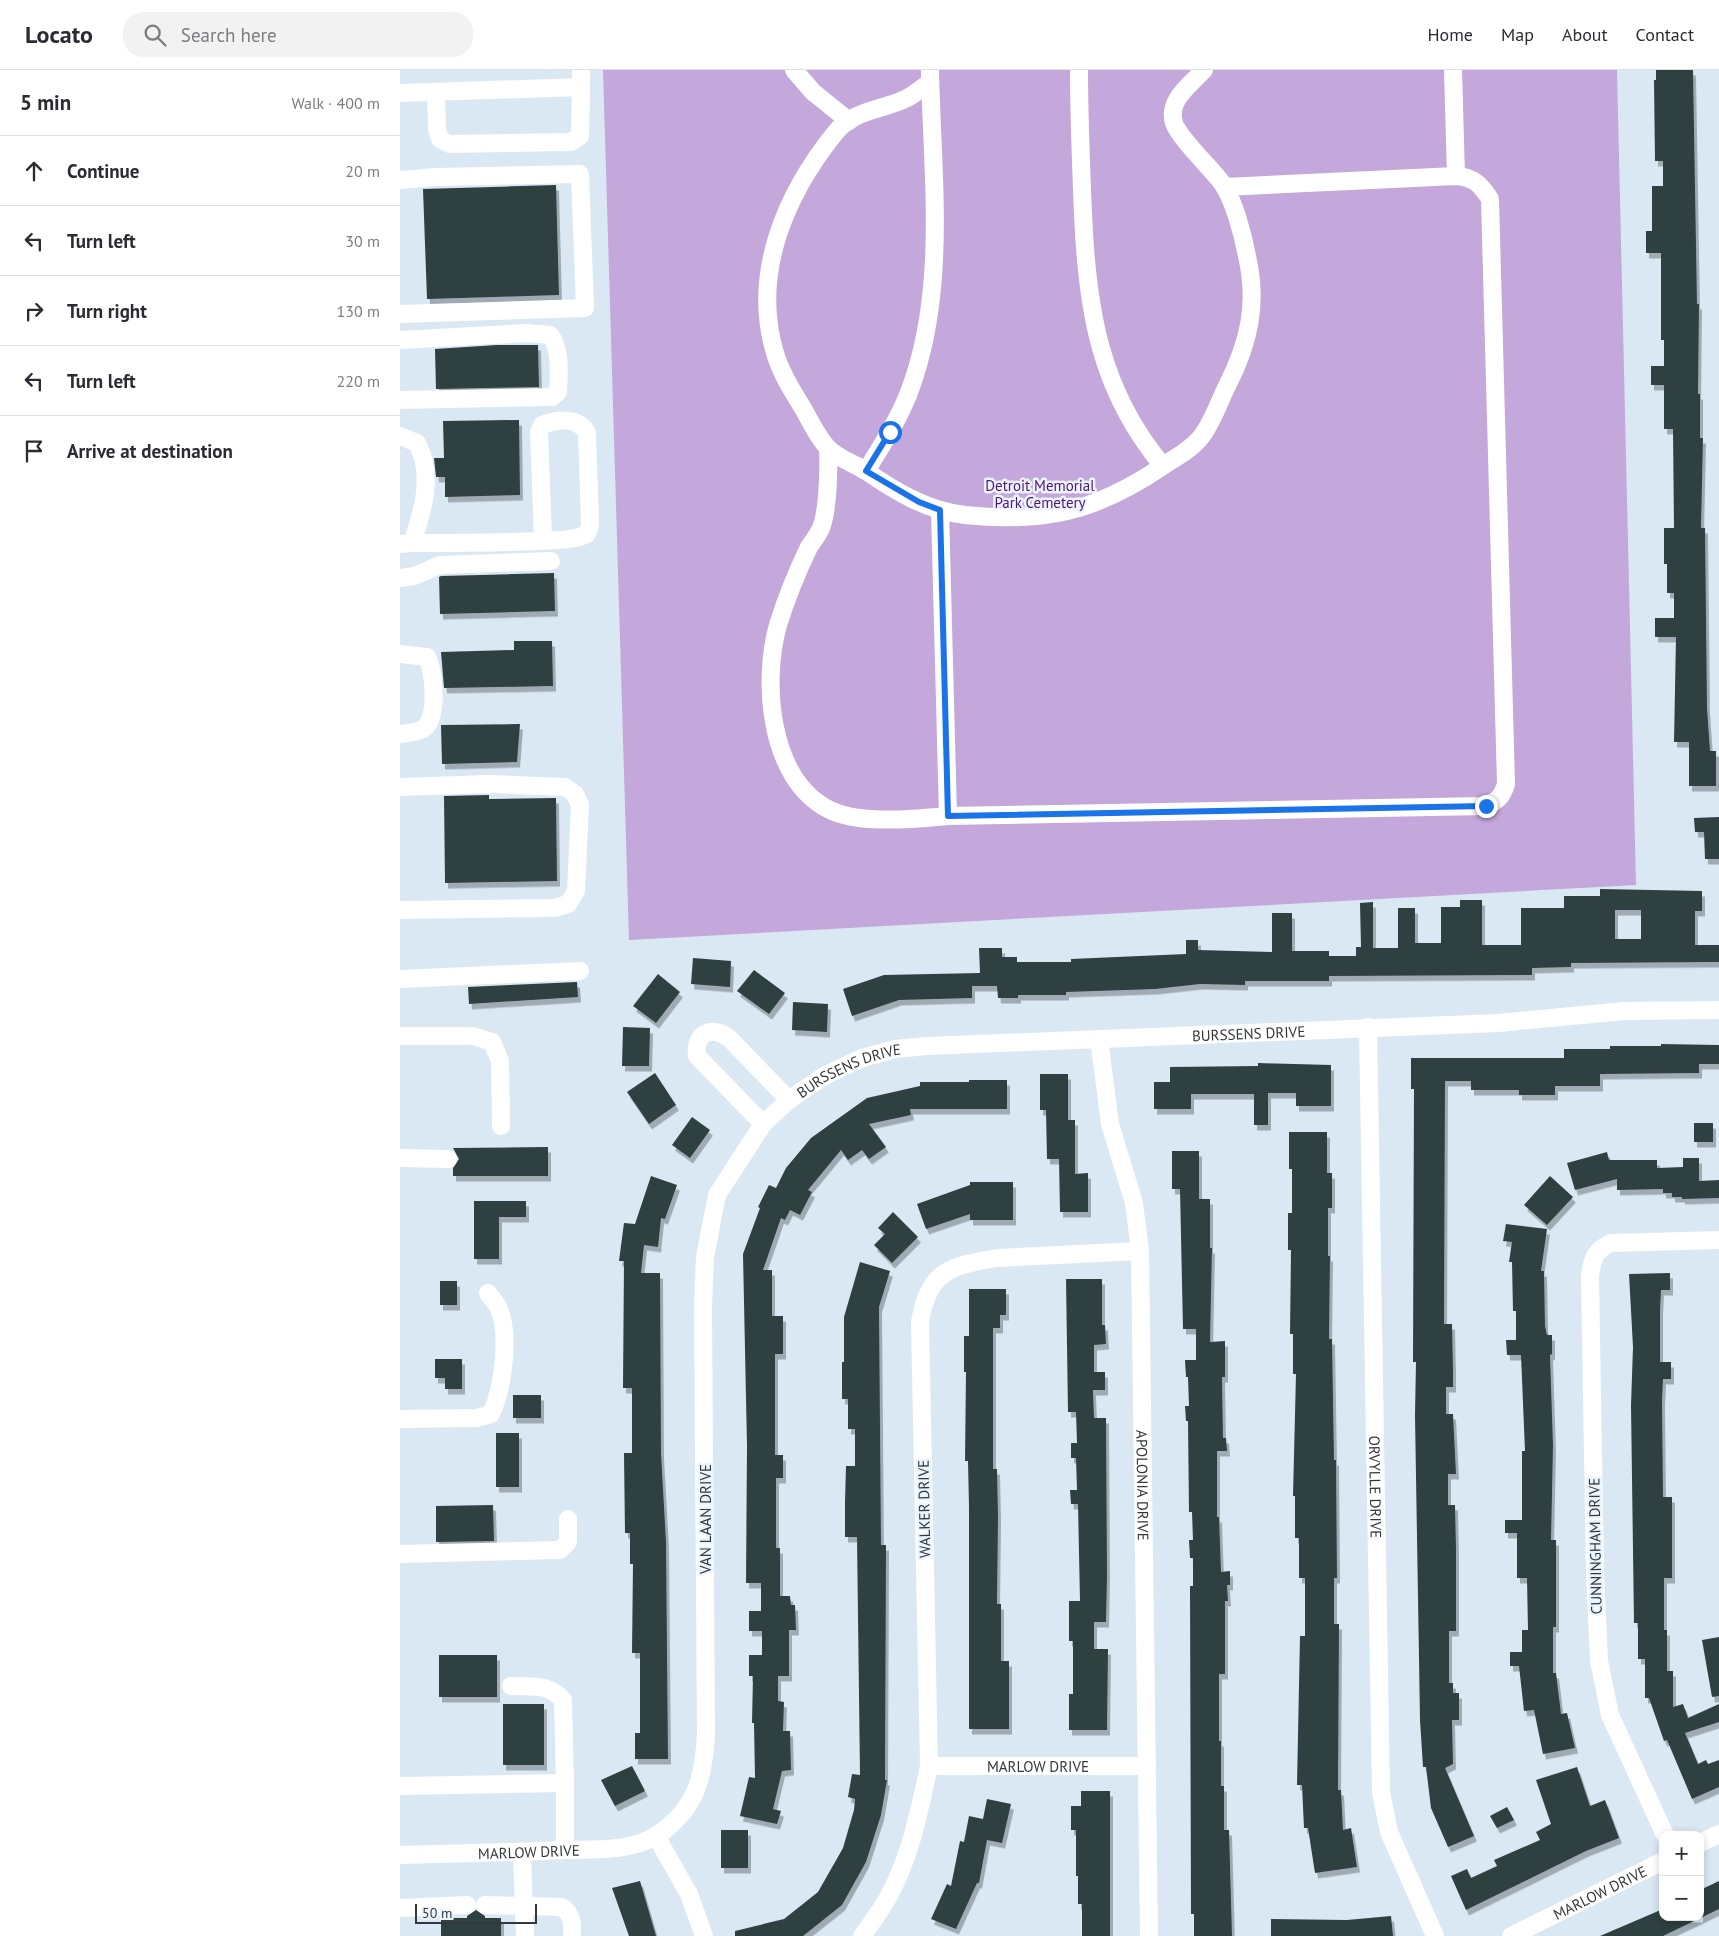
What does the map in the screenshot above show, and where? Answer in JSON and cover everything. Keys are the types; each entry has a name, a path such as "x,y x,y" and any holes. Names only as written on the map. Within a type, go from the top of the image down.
{"street":[{"path":"794,70 813,92 849,121"},
{"path":"1079,70 1084,261 1098,344 1126,415 1142,441 1163,466"},
{"path":"930,76 904,100 863,112 837,129 793,193 778,233 768,276 769,318 775,353 789,385 828,449 919,502 940,510 960,514 1009,519 1051,515 1094,505 1132,486 1163,466 1200,437 1236,369 1250,328 1252,292 1247,256 1225,187 1181,135 1174,122 1174,107 1183,90 1204,70"},
{"path":"1453,70 1456,176"},
{"path":"866,471 890,432 908,395 921,352 930,307 934,218 930,76"},
{"path":"400,93 436,93 581,79 580,136 571,142 449,144 440,139 437,129 436,93"},
{"path":"400,180 436,177 580,174 585,308 400,314"},
{"path":"828,449 829,470 822,527 810,547 792,587 778,625 771,659 775,734 784,761 801,787 828,809 864,819 909,820 948,816 1486,806 1496,802 1503,794 1506,784 1492,217 1490,199 1481,184 1468,177 1456,176 1225,187"},
{"path":"400,340 527,333 550,335 556,342 558,392 552,397 400,400"},
{"path":"400,436 417,443 423,455 424,500 406,544 543,540 579,538 587,534 590,525 587,434 584,426 578,422 550,422 542,425 539,432 543,540"},
{"path":"940,510 948,816"},
{"path":"400,578 414,576 440,565 551,561"},
{"path":"400,654 427,657 432,667 434,710 424,729 400,734"},
{"path":"400,787 489,784 565,787 575,794 580,805 576,891 568,904 554,908 400,910"},
{"path":"400,979 580,971"},
{"name":"BURSSENS DRIVE","path":"789,1100 824,1076 862,1058 895,1050 927,1046 1498,1023 1624,1011 1719,1010"},
{"name":"ORVYLLE DRIVE","path":"1368,1027 1381,1792 1389,1832 1435,1936"},
{"path":"763,1124 697,1056 698,1041 703,1035 711,1031 721,1032 730,1038 789,1100"},
{"path":"400,1036 473,1036 492,1042 500,1061 501,1126"},
{"name":"APOLONIA DRIVE","path":"1099,1039 1110,1124 1134,1202 1140,1251 1149,1936"},
{"name":"VAN LAAN DRIVE","path":"656,1836 685,1810 698,1789 705,1750 703,1309 705,1257 717,1195 763,1124 789,1100"},
{"path":"400,1158 448,1159"},
{"name":"CUNNINGHAM DRIVE","path":"1663,1831 1610,1715 1599,1661 1595,1573 1590,1276 1592,1259 1600,1248 1611,1243 1719,1240"},
{"name":"WALKER DRIVE","path":"862,1936 886,1901 901,1868 915,1830 929,1766 920,1322 924,1301 930,1286 939,1276 957,1266 997,1258 1140,1251"},
{"path":"400,1419 477,1418 491,1414 498,1400 503,1362 503,1324 499,1308 488,1293"},
{"path":"400,1554 560,1550 568,1542 568,1519"},
{"path":"511,1686 543,1687 555,1690 563,1700 565,1850"},
{"name":"MARLOW DRIVE","path":"929,1766 1147,1766"},
{"path":"400,1786 565,1783"},
{"path":"1704,1841 1719,1834"},
{"path":"656,1836 689,1894 704,1936"},
{"name":"MARLOW DRIVE","path":"400,1855 522,1853 624,1846 656,1836"},
{"path":"522,1853 526,1936"},
{"name":"MARLOW DRIVE","path":"1511,1936 1659,1864"},
{"path":"400,1908 467,1905"},
{"path":"485,1905 562,1907 572,1918 572,1936"}],"green space":[{"name":"Detroit Memorial Park Cemetery","path":"603,70 1617,70 1636,885 629,940"}],"building":[{"path":"1656,70 1693,70 1697,304 1699,304 1698,394 1700,394 1700,438 1703,438 1701,528 1705,528 1707,708 1710,751 1716,751 1716,786 1689,786 1689,742 1674,742 1676,637 1655,637 1655,618 1674,618 1674,593 1667,593 1667,564 1664,564 1664,528 1674,528 1673,429 1664,429 1664,385 1651,385 1651,366 1664,366 1664,340 1661,340 1661,253 1646,253 1646,231 1652,231 1652,186 1663,186 1663,161 1655,161 1654,80 1656,80"},
{"path":"556,185 559,295 427,299 423,189"},
{"path":"497,345 538,345 539,387 436,389 435,349"},
{"path":"519,420 520,495 445,497 445,477 436,477 434,458 444,458 443,421"},
{"path":"554,573 555,611 440,614 439,577 441,576"},
{"path":"514,641 552,641 553,686 444,688 441,652 514,650"},
{"path":"520,724 517,762 442,764 441,725"},
{"path":"489,795 489,799 556,798 557,881 445,883 444,796"},
{"path":"1719,817 1719,859 1705,859 1704,832 1695,832 1694,818"},
{"path":"1600,889 1702,891 1702,911 1695,911 1695,945 1719,945 1719,962 1571,963 1571,967 1532,968 1532,975 1329,976 1329,981 1245,981 1245,985 1200,984 1155,989 1066,992 1066,995 1018,995 1018,998 998,998 997,986 972,986 972,998 899,1000 852,1016 843,989 884,975 980,973 979,948 1002,948 1002,957 1017,957 1017,962 1071,962 1071,959 1186,954 1186,940 1198,940 1198,950 1272,952 1272,913 1292,913 1292,951 1329,951 1329,956 1356,956 1356,947 1361,947 1360,903 1373,902 1373,948 1398,948 1398,908 1415,908 1415,943 1441,943 1441,907 1460,907 1460,900 1482,900 1482,945 1521,945 1521,908 1564,908 1564,896 1600,896","holes":["1615,910 1641,910 1641,939 1615,939"]},
{"path":"693,958 731,961 730,987 691,984"},
{"path":"754,970 785,993 769,1014 737,991"},
{"path":"658,974 680,992 656,1023 633,1006"},
{"path":"577,982 578,997 469,1004 468,987"},
{"path":"793,1002 828,1004 827,1032 792,1030"},
{"path":"623,1027 650,1028 649,1066 622,1066"},
{"path":"1661,1044 1719,1045 1719,1064 1699,1064 1699,1073 1600,1074 1600,1086 1555,1086 1555,1095 1519,1095 1519,1090 1471,1090 1471,1081 1445,1081 1444,1324 1452,1324 1453,1370 1453,1387 1446,1387 1446,1414 1453,1414 1456,1474 1448,1474 1448,1505 1455,1505 1456,1549 1456,1631 1449,1631 1449,1683 1453,1683 1453,1693 1459,1693 1459,1720 1452,1720 1453,1764 1445,1768 1474,1836 1448,1847 1431,1808 1426,1767 1423,1767 1420,1720 1415,1415 1416,1362 1413,1362 1414,1089 1411,1089 1411,1058 1564,1058 1564,1049 1610,1049 1610,1046 1661,1046"},
{"path":"1258,1063 1331,1065 1331,1106 1296,1106 1296,1093 1268,1093 1268,1125 1254,1125 1254,1094 1191,1094 1191,1109 1154,1109 1154,1082 1170,1082 1170,1067 1258,1066"},
{"path":"655,1073 676,1105 649,1124 627,1092"},
{"path":"1040,1074 1068,1074 1068,1120 1075,1120 1075,1174 1088,1173 1088,1212 1060,1212 1059,1159 1047,1159 1046,1110 1040,1110"},
{"path":"969,1080 1007,1080 1007,1109 910,1109 911,1115 869,1124 886,1147 869,1159 862,1150 848,1160 841,1150 808,1190 812,1192 800,1215 790,1210 785,1220 781,1218 763,1270 772,1270 772,1316 783,1316 783,1354 775,1354 775,1455 783,1455 783,1478 776,1478 776,1548 780,1548 780,1596 790,1596 791,1605 795,1605 796,1630 789,1630 789,1676 778,1676 778,1701 784,1702 783,1731 790,1731 791,1770 782,1771 773,1809 781,1811 777,1824 740,1816 749,1777 755,1778 754,1723 752,1723 753,1676 749,1676 749,1655 762,1655 762,1631 749,1631 749,1611 761,1611 761,1583 746,1583 747,1446 743,1254 760,1208 758,1207 769,1185 776,1188 786,1168 811,1138 867,1098 920,1086 920,1082 969,1082"},
{"path":"692,1117 710,1130 690,1158 672,1145"},
{"path":"1694,1123 1713,1123 1713,1142 1694,1142"},
{"path":"1289,1132 1327,1132 1327,1173 1332,1173 1332,1208 1328,1208 1328,1256 1330,1256 1329,1339 1332,1339 1334,1460 1336,1460 1337,1578 1334,1578 1334,1624 1339,1624 1338,1790 1341,1790 1343,1830 1351,1828 1357,1867 1315,1873 1308,1828 1304,1828 1302,1785 1297,1785 1300,1636 1305,1636 1305,1578 1299,1578 1299,1538 1295,1538 1295,1496 1293,1496 1296,1374 1293,1374 1293,1334 1290,1334 1291,1250 1288,1250 1288,1213 1292,1213 1292,1169 1289,1169"},
{"path":"548,1147 548,1176 453,1176 453,1168 459,1159 453,1148"},
{"path":"1172,1151 1199,1151 1199,1199 1210,1199 1210,1248 1212,1248 1210,1342 1225,1341 1225,1377 1222,1377 1223,1438 1226,1438 1227,1451 1217,1451 1217,1517 1219,1517 1221,1572 1230,1571 1230,1585 1227,1585 1228,1601 1225,1601 1225,1674 1219,1674 1219,1741 1221,1741 1221,1786 1224,1786 1224,1830 1229,1830 1232,1936 1194,1936 1194,1914 1191,1914 1190,1586 1193,1586 1193,1558 1190,1558 1189,1540 1193,1540 1192,1512 1189,1512 1188,1421 1186,1421 1185,1406 1189,1406 1188,1377 1186,1377 1185,1360 1196,1360 1196,1329 1183,1329 1180,1189 1172,1189"},
{"path":"1607,1152 1609,1160 1657,1160 1657,1168 1683,1167 1683,1158 1699,1158 1699,1181 1719,1180 1719,1198 1682,1199 1682,1197 1672,1197 1672,1193 1663,1193 1663,1189 1617,1190 1617,1179 1575,1190 1567,1163"},
{"path":"651,1176 677,1185 665,1219 661,1218 658,1247 644,1245 641,1273 660,1273 661,1453 666,1542 668,1759 635,1759 635,1733 640,1733 640,1653 632,1653 633,1564 630,1564 630,1533 625,1533 624,1453 632,1453 632,1388 623,1388 624,1261 619,1261 624,1223 635,1224"},
{"path":"1550,1176 1573,1197 1547,1225 1524,1205"},
{"path":"970,1182 1013,1182 1013,1220 970,1220 970,1214 926,1229 917,1204 970,1185"},
{"path":"474,1201 526,1201 526,1217 499,1217 499,1259 474,1259"},
{"path":"893,1212 918,1237 892,1263 874,1245 885,1234 878,1228"},
{"path":"1506,1224 1547,1229 1541,1271 1544,1271 1545,1326 1547,1335 1552,1335 1552,1354 1550,1355 1553,1446 1551,1540 1556,1540 1556,1627 1553,1627 1553,1673 1556,1673 1561,1714 1567,1713 1575,1748 1543,1754 1534,1710 1524,1711 1519,1666 1510,1666 1510,1652 1522,1652 1522,1630 1528,1630 1527,1578 1517,1578 1517,1533 1505,1533 1505,1520 1522,1520 1522,1451 1525,1451 1521,1355 1507,1355 1506,1340 1516,1340 1516,1311 1513,1311 1512,1262 1509,1262 1512,1242 1503,1241"},
{"path":"860,1262 890,1271 879,1307 881,1545 886,1545 885,1780 887,1780 881,1815 866,1862 842,1905 803,1936 735,1936 735,1931 784,1919 818,1892 843,1848 854,1810 855,1799 848,1797 852,1774 860,1775 857,1537 845,1537 845,1502 846,1466 855,1466 855,1429 848,1429 848,1399 842,1399 842,1362 844,1362 844,1317"},
{"path":"1670,1273 1670,1290 1661,1290 1660,1310 1660,1362 1671,1362 1671,1379 1663,1379 1662,1400 1663,1497 1672,1497 1672,1578 1664,1578 1664,1630 1667,1630 1667,1671 1673,1671 1673,1707 1683,1704 1688,1718 1719,1704 1719,1722 1685,1733 1698,1764 1706,1760 1708,1764 1719,1760 1719,1787 1692,1799 1667,1740 1664,1741 1649,1698 1645,1698 1645,1659 1638,1659 1638,1623 1634,1623 1631,1405 1633,1347 1629,1274"},
{"path":"1066,1279 1102,1279 1102,1325 1105,1325 1106,1344 1094,1345 1094,1372 1105,1372 1105,1390 1093,1390 1094,1418 1106,1418 1107,1576 1106,1622 1094,1622 1094,1649 1108,1649 1107,1730 1069,1730 1069,1694 1073,1694 1073,1641 1069,1641 1069,1601 1080,1601 1078,1504 1071,1504 1070,1490 1077,1490 1076,1458 1071,1458 1071,1443 1077,1443 1076,1412 1068,1412"},
{"path":"440,1281 457,1281 457,1305 440,1305"},
{"path":"969,1289 1006,1289 1006,1315 1000,1315 1000,1328 993,1328 993,1469 997,1469 997,1604 1001,1604 1001,1661 1009,1661 1009,1729 969,1729 969,1506 968,1461 965,1461 966,1372 964,1372 964,1336 969,1336"},
{"path":"435,1359 462,1359 462,1389 445,1389 445,1378 435,1378"},
{"path":"513,1395 541,1395 541,1418 513,1418"},
{"path":"496,1433 519,1433 519,1487 496,1487"},
{"path":"493,1505 494,1541 436,1542 436,1506"},
{"path":"1719,1637 1719,1696 1712,1697 1702,1640"},
{"path":"439,1655 497,1655 497,1697 439,1697"},
{"path":"503,1704 544,1704 544,1765 503,1765"},
{"path":"632,1766 645,1791 615,1806 601,1780"},
{"path":"1577,1767 1590,1806 1605,1800 1619,1838 1586,1851 1466,1910 1451,1876 1467,1869 1471,1878 1497,1866 1494,1860 1540,1840 1536,1832 1551,1824 1536,1780"},
{"path":"1081,1791 1110,1791 1110,1936 1082,1936 1082,1904 1078,1904 1078,1876 1076,1876 1076,1830 1071,1830 1071,1806 1081,1806"},
{"path":"987,1799 1011,1804 1002,1843 987,1840 979,1883 977,1883 956,1929 931,1919 947,1884 951,1886 960,1841 964,1842 969,1816 983,1819"},
{"path":"1507,1807 1514,1820 1497,1828 1490,1816"},
{"path":"721,1830 748,1830 748,1868 721,1868"},
{"path":"640,1881 656,1936 629,1936 612,1888"},
{"path":"1719,1881 1719,1909 1704,1916 1704,1888"},
{"path":"476,1910 485,1918 501,1918 501,1936 441,1936 441,1918 467,1918"},
{"path":"1659,1911 1659,1921 1694,1921 1663,1936 1600,1936"},
{"path":"1391,1916 1393,1936 1271,1936 1271,1919 1347,1920"}],"route":[{"path":"890,432 866,471 886,485 919,502 940,510 948,816 1486,806"}]}
